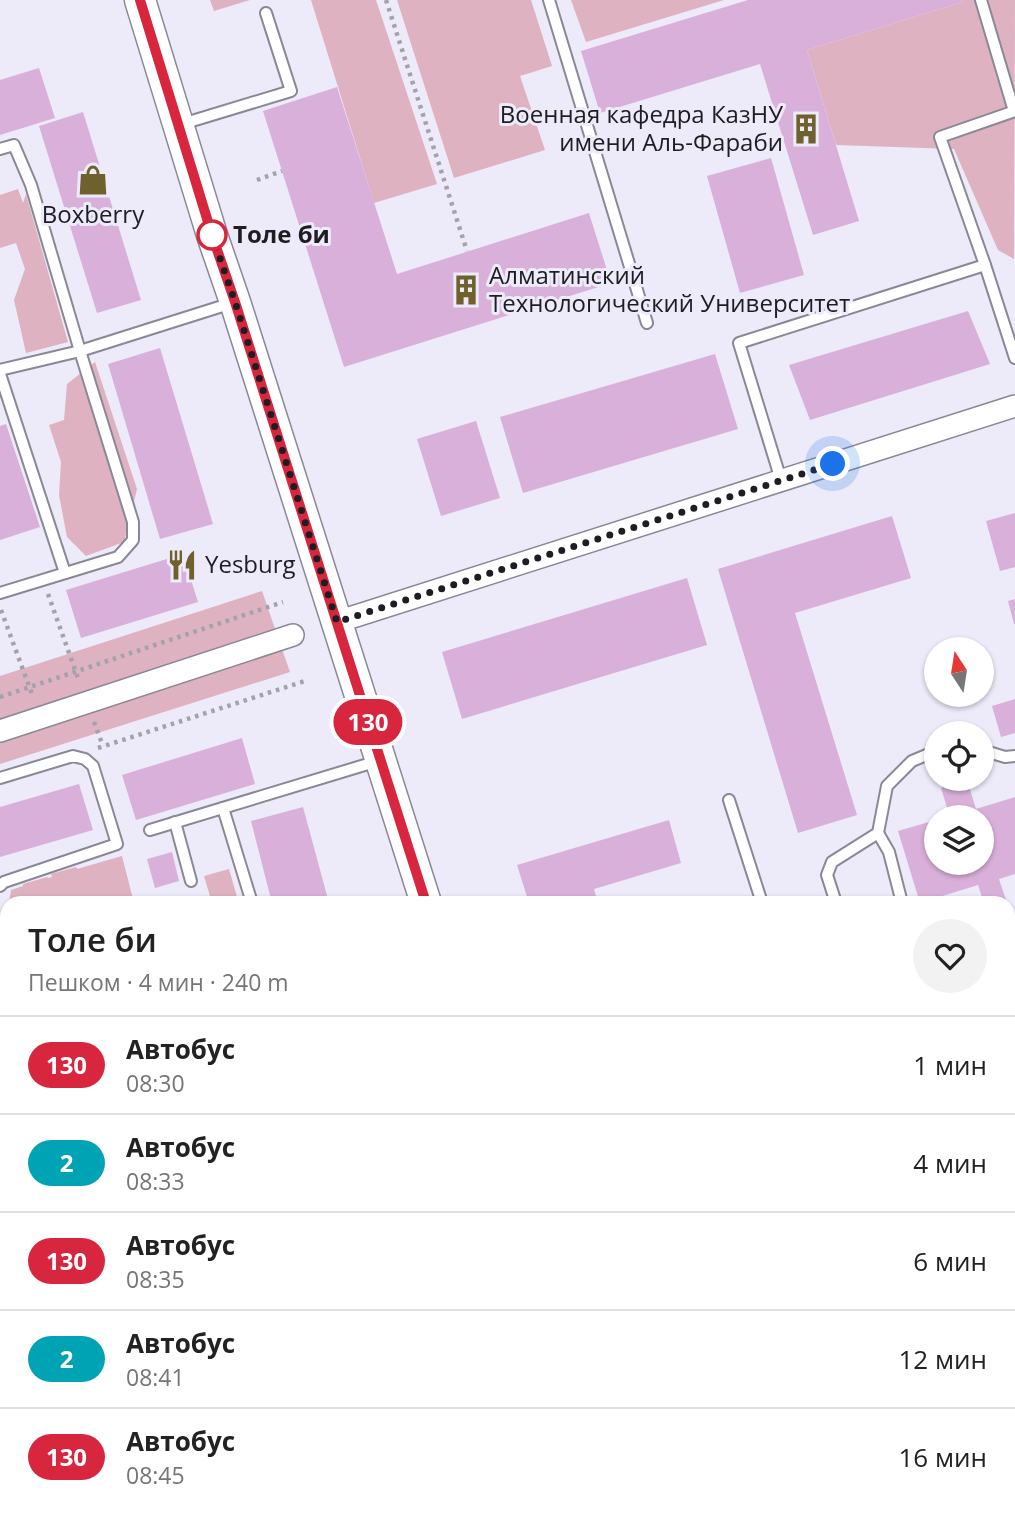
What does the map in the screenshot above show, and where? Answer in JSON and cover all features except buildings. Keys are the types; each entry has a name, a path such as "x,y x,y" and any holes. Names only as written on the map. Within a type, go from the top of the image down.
{"main road":[{"path":"140,0 212,235 424,896"}],"street":[{"path":"337,622 1015,406"},
{"path":"0,731 293,635"}],"lane":[{"path":"549,0 647,323"},
{"path":"981,0 1015,111 940,137 1015,358"},
{"path":"179,125 291,91 266,13"},
{"path":"0,149 14,145 31,185 133,522 134,540 118,557 0,593"},
{"path":"781,480 739,343 985,265"},
{"path":"65,573 0,372 80,351 235,302"},
{"path":"994,754 1005,757 1015,756"},
{"path":"0,778 74,756 85,759 93,766 117,844 4,882 0,887"},
{"path":"900,896 889,852 878,833 887,786 912,761 924,756"},
{"path":"150,830 380,760"},
{"path":"729,800 760,896"},
{"path":"223,808 250,896"},
{"path":"175,822 191,881"},
{"path":"834,896 827,875 832,862 878,833"}],"path":[{"path":"386,0 467,251"},
{"path":"257,180 282,171"},
{"path":"43,579 87,702"},
{"path":"0,697 284,603"},
{"path":"0,607 40,718"},
{"path":"74,756 308,680"}],"shaded area":[{"path":"210,0 250,0 214,11"},
{"path":"311,0 376,0 437,184 374,203"},
{"path":"397,0 531,0 552,66 520,76 545,150 454,178"},
{"path":"571,0 724,0 586,42"},
{"path":"962,0 1015,0 1014,259 998,250 954,149 836,145 807,50 963,2"},
{"path":"18,189 23,203 26,194 68,342 26,353 14,300 25,269 16,243 0,248 0,195"},
{"path":"95,362 137,489 124,542 86,556 67,537 59,495 61,462 49,425 64,420 67,384"},
{"path":"262,591 290,672 0,764 0,676"},
{"path":"122,856 132,896 10,896 11,890 23,884 52,877 51,874 76,867 77,869"},
{"path":"229,869 237,896 210,896 204,876"}],"bus line":[{"name":"130","path":"140,0 212,235 424,896"}],"place":[{"name":"Военная кафедра КазНУ имени Аль-Фараби","path":"806,129"},
{"name":"Boxberry","path":"93,180"},
{"name":"Толе би","path":"212,235"},
{"name":"Алматинский Технологический Университет","path":"466,290"},
{"name":"Yesburg","path":"182,565"}],"route":[{"path":"212,235 337,622 833,464"}]}
